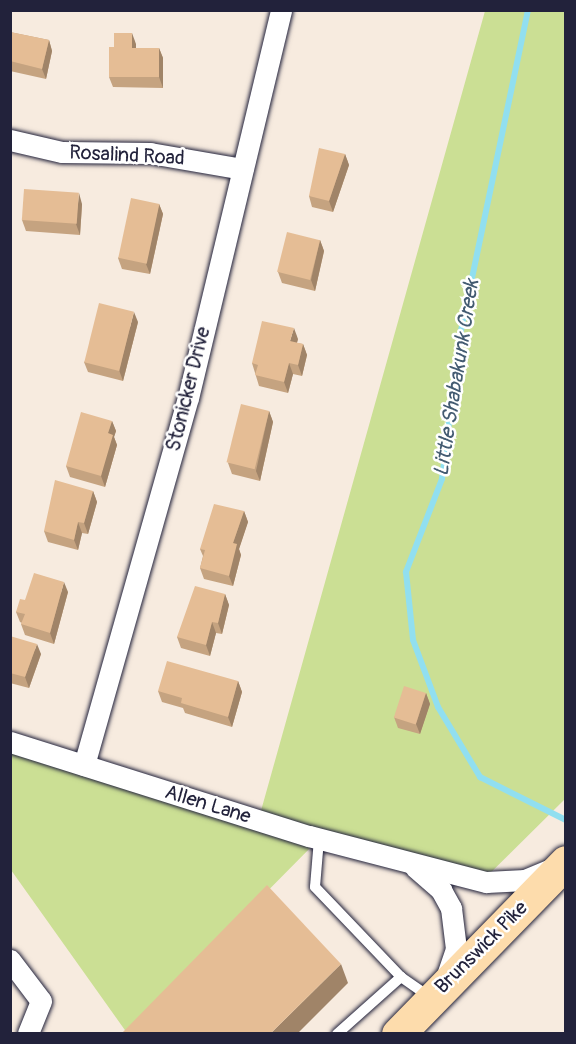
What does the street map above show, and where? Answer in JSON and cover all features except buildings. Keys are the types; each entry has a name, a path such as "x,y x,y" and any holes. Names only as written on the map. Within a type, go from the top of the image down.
{"main road":[{"name":"Brunswick Pike","path":"398,1034 435,993 564,864"}],"street":[{"name":"Stonicker Drive","path":"84,765 188,398 281,10"},
{"name":"Rosalind Road","path":"10,140 62,152 150,153 243,169"},
{"name":"Allen Lane","path":"10,742 319,838 501,884 564,864"},
{"name":"Allen Lane","path":"407,862 427,874 451,909 456,949 435,993"},
{"path":"10,960 41,1001 28,1034"}],"lane":[{"path":"319,838 315,887 400,977 435,993"},
{"path":"337,1034 400,977"}],"green space":[{"path":"485,11 565,11 565,799 473,890 319,839 127,1033 11,870 10,749 257,825"}],"waterway":[{"name":"Little Shabakunk Creek","path":"528,10 460,336 442,479 406,572 413,640 438,707 480,777 566,820"}]}
